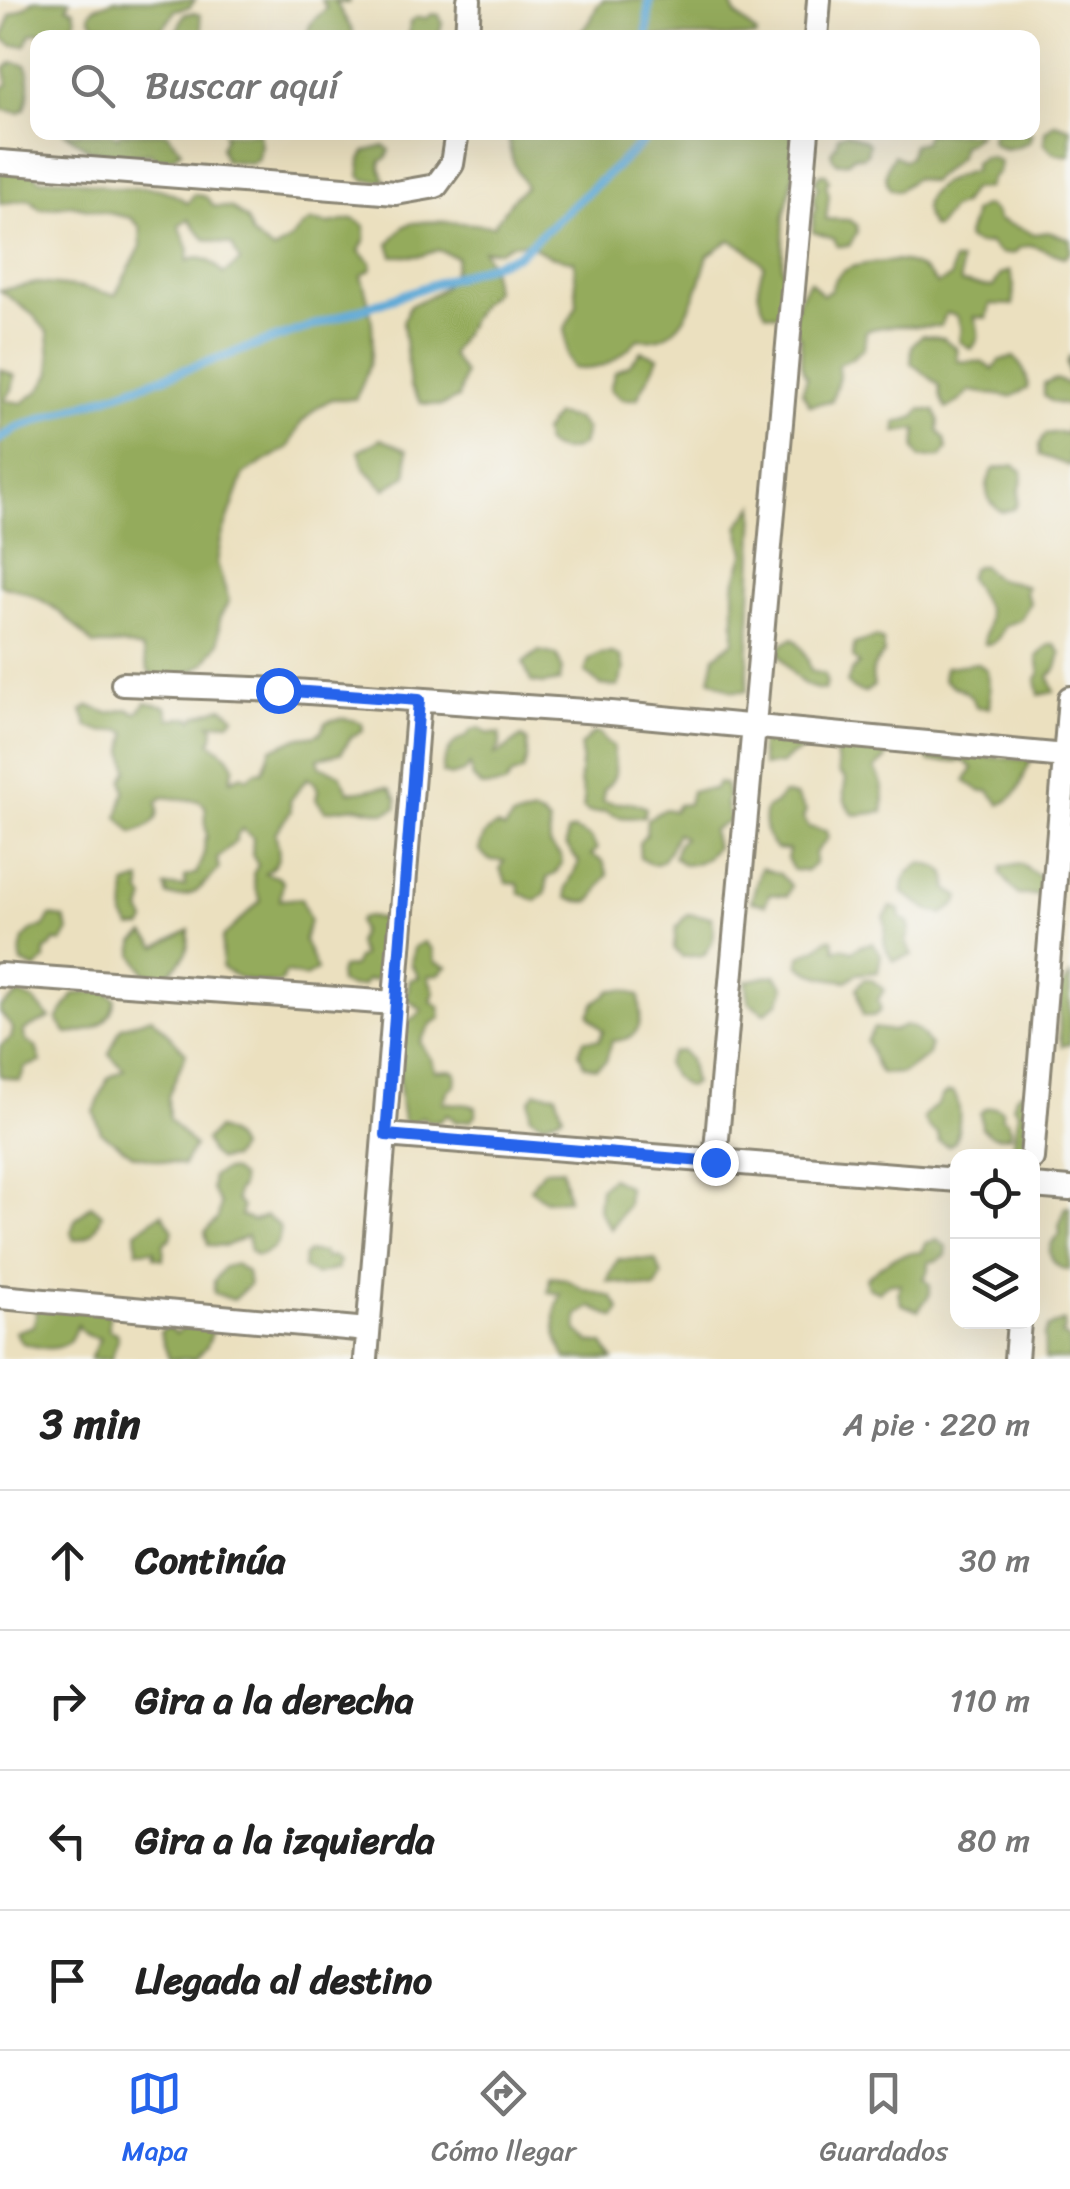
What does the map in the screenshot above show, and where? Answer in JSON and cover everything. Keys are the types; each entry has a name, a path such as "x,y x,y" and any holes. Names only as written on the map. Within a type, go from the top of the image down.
{"street":[{"path":"467,30 469,0"},
{"path":"817,30 819,0"},
{"path":"0,162 396,194 436,186 452,164 456,140"},
{"path":"715,1162 806,140"},
{"path":"124,684 278,690 600,712 1065,756"},
{"path":"1033,1149 1063,881 1070,698"},
{"path":"366,1359 419,700"},
{"path":"0,975 394,1003"},
{"path":"386,1135 950,1179"},
{"path":"1040,1187 1070,1189"},
{"path":"0,1297 368,1330"},
{"path":"1016,1359 1018,1329"}],"green space":[{"path":"34,0 70,0 67,7 74,10 76,20 69,28 30,30 26,45 12,45 3,39 10,15"},
{"path":"116,0 195,0 190,7 175,10 160,30 107,30 90,18 95,7"},
{"path":"321,0 350,0 336,3 352,30 309,30 327,8"},
{"path":"603,0 730,0 736,15 753,30 581,30"},
{"path":"184,14 200,15 202,30 177,30"},
{"path":"439,15 440,30 409,30 415,18"},
{"path":"12,62 26,65 29,76 27,103 19,113 1,109 2,88 8,84 5,69"},
{"path":"1055,123 1070,128 1070,155 1055,153 1044,143 1045,131"},
{"path":"75,140 173,140 181,150 173,157 157,159 150,153 136,155 132,162 119,162 114,155 89,150"},
{"path":"224,140 260,140 261,146 257,160 250,163 225,160 221,147"},
{"path":"509,140 796,140 801,144 784,216 782,267 790,293 778,315 766,313 760,300 758,284 764,265 730,240 708,255 691,306 676,328 654,339 638,339 601,366 573,368 567,355 565,328 577,305 574,261 550,256 525,243 511,244 499,251 483,250 491,265 494,291 479,306 451,354 464,374 458,398 441,406 421,403 410,386 403,322 409,306 447,284 457,257 438,250 420,256 393,256 389,244 402,228 412,223 493,226 526,187"},
{"path":"837,140 864,140 869,144 867,154 838,163 831,152"},
{"path":"971,140 962,145 959,157 930,182 915,178 898,191 890,189 886,175 891,159 894,155 904,160 913,144"},
{"path":"992,140 1030,140 1005,149"},
{"path":"384,146 390,150 380,167 385,181 365,180 360,176 361,159 366,151"},
{"path":"982,157 1000,162 987,188 971,189 962,204 951,208 936,228 932,227 926,215 928,197 943,183 974,170 974,163"},
{"path":"0,170 30,170 40,180 60,178 119,188 159,189 188,203 194,194 206,197 214,206 232,208 247,220 252,235 273,251 312,221 329,224 353,219 365,226 365,239 359,251 371,262 372,269 361,276 373,339 363,383 355,399 332,399 316,408 301,423 289,447 244,474 221,539 217,563 229,601 219,619 219,642 205,663 183,676 162,680 148,671 142,649 93,645 52,606 0,585 0,369 15,376 12,390 4,400 22,403 40,390 51,373 48,333 33,315 0,290 38,283 115,295 141,246 140,227 131,218 70,205 40,209 30,199 0,204","holes":["188,219 205,239 232,245 240,262 223,274 207,260 187,261 189,250 179,225"]},
{"path":"821,174 829,180 826,219 849,220 857,225 849,246 837,246 834,239 813,232 818,187 815,181"},
{"path":"983,206 995,212 998,220 1035,234 1048,232 1070,239 1070,252 1064,257 1031,245 1003,254 989,243 972,242 966,238 973,212"},
{"path":"894,261 918,267 937,284 951,277 953,261 960,261 961,283 993,287 1001,274 1010,271 1013,305 990,304 987,318 974,317 978,334 971,349 959,341 961,328 957,316 946,313 941,326 894,326 866,331 864,348 838,365 832,401 810,405 802,392 807,377 801,365 800,338 794,323 803,291 810,281 823,295 847,269"},
{"path":"922,335 943,338 956,348 958,361 982,362 993,370 1000,360 1014,357 1026,376 1027,389 1011,397 970,391 946,409 939,385 911,363 912,345"},
{"path":"641,351 658,357 656,363 637,399 622,399 610,389 615,372 629,365"},
{"path":"1056,379 1067,384 1070,381 1070,406 1044,396 1044,384"},
{"path":"921,409 935,411 939,420 938,431 947,449 941,457 920,458 915,449 917,429 896,432 896,423 915,417"},
{"path":"555,415 577,419 586,430 582,445 564,451 546,445 543,432"},
{"path":"1070,419 1070,466 1040,455 1039,445 1046,434 1066,434"},
{"path":"381,439 407,450 407,475 385,489 365,469 359,451"},
{"path":"1014,465 1022,471 1018,503 1014,509 1002,512 989,498 988,481 994,469"},
{"path":"755,505 747,691 733,691 710,679 715,656 734,641 734,586 745,552 738,526"},
{"path":"976,566 983,566 999,579 1027,587 1030,603 1020,620 1004,626 998,639 989,644 985,644 986,608 968,578"},
{"path":"877,637 883,641 884,654 873,668 874,686 864,693 847,683 859,664 853,657 854,644"},
{"path":"793,638 805,653 811,671 824,674 824,690 802,682 779,654 781,645"},
{"path":"1054,644 1061,653 1057,668 1049,676 1054,692 1039,695 1037,657"},
{"path":"539,651 557,655 562,668 560,681 531,682 523,663"},
{"path":"612,653 621,657 624,670 618,687 600,685 585,672 589,660"},
{"path":"977,663 987,670 989,708 976,707 965,692 943,679 945,667"},
{"path":"146,702 166,707 170,719 193,720 222,707 230,712 234,717 229,722 210,724 214,727 210,742 234,766 230,780 263,771 271,748 318,734 326,722 344,719 362,723 363,730 351,737 341,753 318,758 320,766 340,774 348,791 391,789 397,800 396,808 385,813 356,807 325,811 316,799 315,783 307,778 290,801 291,811 275,833 279,856 265,873 283,882 280,900 301,898 310,921 304,940 317,970 305,977 286,973 280,983 272,983 243,979 222,968 222,938 261,900 253,874 258,865 252,855 253,838 242,829 236,841 217,859 219,869 202,887 185,896 168,896 165,887 185,886 185,877 197,873 207,836 205,806 199,801 163,797 157,802 158,814 153,823 133,833 118,817 128,770 124,751 127,733 88,727 82,711 89,706 108,713 127,709 137,713"},
{"path":"480,728 500,734 500,746 494,755 522,737 527,741 523,771 512,775 505,785 482,787 473,778 470,765 464,772 450,776 442,773 452,746 471,730"},
{"path":"765,731 809,737 803,750 782,764 763,766 760,748"},
{"path":"593,733 613,746 615,775 604,789 603,801 639,805 646,808 644,816 624,818 583,808 580,746"},
{"path":"822,738 891,744 886,759 875,769 883,790 883,812 854,815 850,811 844,798 846,779 839,773 836,753 822,751"},
{"path":"925,753 1032,760 1018,790 1000,805 989,791 980,791 965,781 973,768 964,761 930,762"},
{"path":"718,783 725,784 730,821 712,830 716,847 709,855 684,865 674,857 684,838 677,833 660,862 648,863 640,858 639,843 646,835 647,819 665,809 674,811 678,805 688,804 691,791 714,789"},
{"path":"783,794 796,796 806,811 803,818 808,827 826,831 828,838 807,871 793,870 787,858 789,850 776,849 766,830 766,809"},
{"path":"534,813 549,823 550,846 562,863 547,878 546,893 536,901 520,893 518,884 507,883 500,869 504,861 489,860 479,850 490,830 497,826 505,829 512,818"},
{"path":"575,830 591,838 597,849 591,855 603,861 608,875 594,898 586,902 567,898 566,889 579,862 566,845 567,832"},
{"path":"921,863 942,870 947,877 947,889 960,897 943,914 930,911 903,893 907,875"},
{"path":"1022,864 1045,882 1042,895 1018,895 1001,874 1002,867"},
{"path":"761,868 780,874 791,886 787,896 769,894 765,905 751,901"},
{"path":"141,880 145,899 141,911 146,921 143,927 131,928 124,917 126,885"},
{"path":"891,907 900,910 901,918 908,922 906,942 912,955 893,961 884,941 884,918"},
{"path":"687,914 711,917 714,937 704,955 682,957 674,948 676,928"},
{"path":"50,916 64,918 69,931 62,943 54,941 45,949 45,960 36,969 22,963 22,944 32,931 44,927"},
{"path":"368,917 385,919 384,964 378,968 375,980 350,987 340,983 339,974 341,968 353,966 362,956 357,943 361,931 358,922"},
{"path":"189,930 186,951 177,966 165,976 145,973 134,955 134,942 145,934 157,947"},
{"path":"833,939 835,950 853,951 872,943 881,954 878,972 856,974 847,981 821,977 799,965 800,956"},
{"path":"424,942 432,949 435,962 447,967 438,975 428,976 434,992 431,1001 439,1006 441,1018 431,1024 420,1042 435,1071 456,1073 455,1085 443,1102 476,1107 471,1120 456,1122 447,1114 439,1122 422,1117 410,1124 403,1120 399,1083 401,1043 408,1020 422,1010 406,998 410,980 419,977 411,964 414,947"},
{"path":"775,975 785,987 779,1002 765,1013 749,1002 746,981"},
{"path":"1070,976 1070,1044 1062,1046 1059,990"},
{"path":"864,979 871,979 884,990 878,1000 881,1010 874,1016 863,1016 857,988"},
{"path":"612,990 639,996 638,1028 629,1037 612,1041 606,1061 596,1068 584,1065 579,1052 584,1040 599,1040 603,1031 589,1015 595,1002"},
{"path":"106,991 115,999 109,1016 92,1029 67,1034 57,1020 74,994"},
{"path":"20,994 34,1001 50,1018 24,1030 25,1039 36,1047 41,1062 25,1067 20,1081 0,1076 0,1046 11,1038 13,1029 0,1007"},
{"path":"152,1017 186,1053 168,1097 169,1119 194,1146 183,1165 133,1155 101,1132 94,1112 108,1078 124,1069 109,1054 121,1027"},
{"path":"905,1026 917,1030 925,1039 930,1046 928,1056 902,1073 882,1074 866,1041 874,1028 893,1031"},
{"path":"682,1051 689,1059 694,1083 688,1087 674,1077 666,1063 672,1052"},
{"path":"536,1092 556,1094 563,1115 544,1123 530,1116 530,1100"},
{"path":"948,1092 957,1099 959,1117 955,1142 948,1146 939,1142 938,1134 923,1119"},
{"path":"1021,1092 1031,1095 1023,1149 1012,1149 1018,1112 1013,1105"},
{"path":"996,1107 1008,1121 1010,1135 995,1136 982,1128 980,1113"},
{"path":"217,1129 237,1144 239,1148 232,1158 219,1160 211,1154 205,1140"},
{"path":"562,1169 568,1199 545,1200 530,1189 543,1170"},
{"path":"225,1170 241,1178 236,1200 242,1207 241,1216 253,1221 266,1216 279,1226 276,1246 268,1252 257,1256 250,1251 247,1236 226,1246 208,1245 205,1232 218,1218 220,1204 212,1190 212,1176"},
{"path":"611,1178 628,1187 627,1205 611,1229 598,1209 600,1188"},
{"path":"91,1205 102,1214 98,1225 89,1235 74,1240 71,1233 75,1220"},
{"path":"1066,1207 1070,1207 1069,1270 1053,1261 1050,1250 1060,1235"},
{"path":"162,1213 173,1230 164,1243 163,1259 154,1257 154,1250 137,1251 136,1232"},
{"path":"937,1240 947,1247 946,1255 929,1262 924,1278 930,1285 930,1294 918,1311 901,1304 900,1284 888,1284 879,1292 868,1287 866,1278 886,1262 922,1252 926,1243"},
{"path":"308,1252 334,1257 339,1261 337,1269 315,1275 303,1268"},
{"path":"618,1259 655,1260 662,1275 655,1289 607,1281"},
{"path":"235,1264 247,1272 249,1285 233,1300 214,1293 214,1281 224,1267"},
{"path":"550,1277 566,1279 583,1289 612,1297 620,1309 615,1318 591,1307 578,1315 577,1331 590,1342 603,1344 613,1359 566,1359 555,1327 561,1294 548,1292"},
{"path":"34,1306 109,1313 109,1330 118,1339 111,1359 90,1359 100,1338 84,1334 78,1325 70,1340 60,1347 22,1343 15,1332 33,1326"},
{"path":"195,1319 206,1320 212,1333 207,1346 195,1359 169,1359 160,1332 167,1327 176,1333"},
{"path":"1064,1321 1065,1331 1061,1334 1070,1340 1070,1359 1045,1359 1044,1336 1048,1327"}],"waterway":[{"path":"647,30 649,0"},
{"path":"0,439 16,428 518,255 643,140"}],"route":[{"path":"278,690 419,700 386,1135 715,1162"}]}
